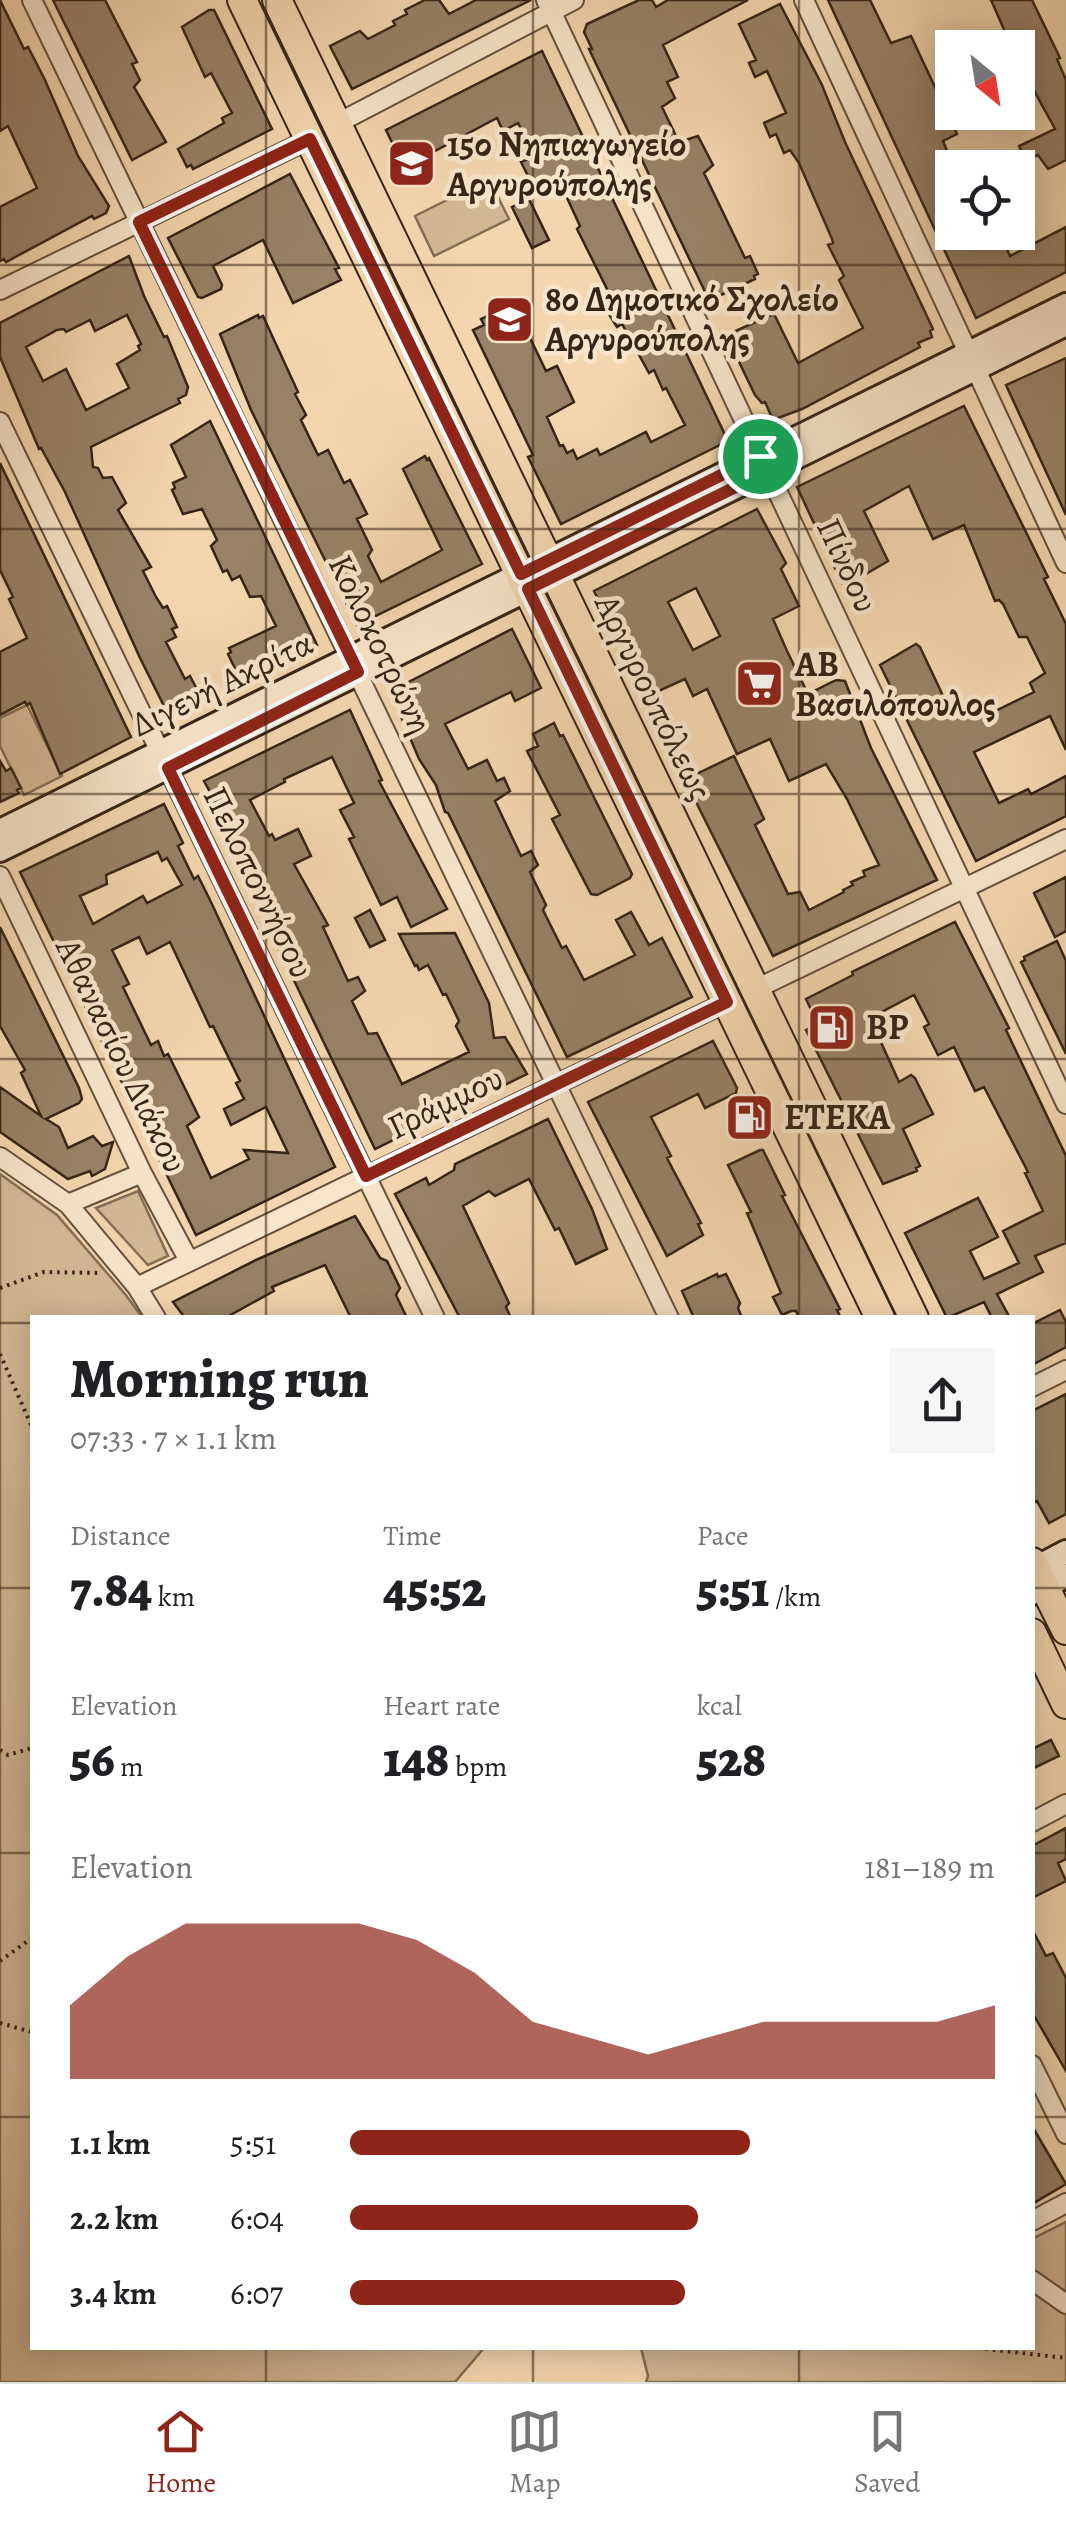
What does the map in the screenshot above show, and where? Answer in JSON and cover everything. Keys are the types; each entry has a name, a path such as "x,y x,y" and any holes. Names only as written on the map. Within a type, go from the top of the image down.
{"main road":[{"name":"Αργυρουπόλεως","path":"242,0 310,139 756,989 913,1315"},
{"name":"Αργυρουπόλεως","path":"277,0 336,124 727,1002 879,1315"},
{"path":"1041,1576 1066,1630"},
{"path":"1035,1640 1066,1704"}],"street":[{"name":"Κολοκοτρώνη","path":"32,0 668,1315"},
{"path":"336,124 548,6 574,0"},
{"path":"804,0 1066,563"},
{"name":"Πίνδου","path":"548,6 1066,1104"},
{"path":"0,290 310,139"},
{"name":"Διγενή Ακρίτα","path":"0,850 164,760 971,361 1066,305"},
{"name":"Διγενή Ακρίτα","path":"971,361 1066,324"},
{"name":"Πελοποννήσου","path":"0,422 433,1315"},
{"name":"Διγενή Ακρίτα","path":"0,832 164,760"},
{"path":"756,989 1066,840"},
{"name":"Αθανασίου Διάκου","path":"0,876 142,1173 189,1260"},
{"name":"Γράμμου","path":"136,1287 727,1002"},
{"path":"0,1157 68,1204 154,1315"},
{"path":"68,1204 142,1173"},
{"path":"1035,1386 1066,1370"},
{"path":"1041,1576 1066,1552"},
{"path":"1035,1820 1066,1804"},
{"path":"1035,2071 1066,2134"},
{"path":"1035,2219 1066,2203"},
{"path":"1035,2282 1066,2304"}],"path":[{"path":"0,1288 44,1272 97,1274 119,1265"},
{"path":"0,1355 30,1422"},
{"path":"0,1750 8,1755 30,1749"},
{"path":"0,1961 30,1939"},
{"path":"0,2023 30,2031"},
{"path":"996,2350 1066,2358"}],"shaded area":[{"path":"489,179 509,219 434,256 415,216"},
{"path":"27,705 62,776 24,795 0,746 0,718"},
{"path":"629,772 671,841 743,988 735,992"},
{"path":"745,992 902,1315 892,1315 737,997"},
{"path":"0,1174 57,1215 141,1315 30,1315 30,2350 482,2350 455,2382 0,2382"},
{"path":"138,1191 168,1256 148,1265 96,1208"},
{"path":"1066,2222 1066,2292 1035,2271 1035,2238"},
{"path":"1035,2290 1066,2312 1066,2382 646,2382 642,2350 1035,2350"}],"building":[{"path":"0,0 24,49 28,47 45,80 78,156 109,206 106,213 94,219 92,216 6,262 0,261 0,207 37,188 8,126 0,131"},
{"path":"53,0 105,0 137,62 132,64 140,80 134,87 166,142 132,160"},
{"path":"425,0 439,0 449,14 476,0 531,0 352,89 330,46 360,31 368,39 395,25 393,21 407,14 405,10"},
{"path":"639,0 652,0 656,7 668,0 748,0 663,45 678,77 667,82 675,98 662,107 679,142 698,136 713,165 704,173 745,258 750,256 758,274 713,299 708,298 584,32 587,24"},
{"path":"828,0 870,0 891,43 911,36 935,87 935,130 955,130 957,134 943,141 947,150 935,150 935,230"},
{"path":"991,0 1032,0 1060,58 1057,59 1066,80 1066,160 1048,169 1035,156 1035,150 1021,150 1019,146 1055,129 1035,92 1035,30 1004,30"},
{"path":"780,4 822,85 933,329 932,337 918,343 920,347 802,409 773,420 765,402 755,395 726,335 774,314 798,363 863,328 839,280 844,276 828,245 833,243 832,239 799,163 790,150 784,153 776,134 770,137 764,123 786,113 767,71 755,77 749,63 756,60 739,24"},
{"path":"214,10 272,129 193,169 191,165 187,167 178,149 224,123 222,118 232,113 211,73 205,77 182,27"},
{"path":"542,51 728,441 561,524 528,457 533,455 473,330 484,325 481,319 496,312 498,318 516,309 546,371 557,366 574,402 547,417 560,446 567,453 573,450 577,459 597,449 600,455 646,432 651,442 685,425 654,370 649,373 622,324 617,327 610,316 602,299 610,295 577,229 580,226 561,185 538,196 521,162 535,156 518,123 503,131 497,118 431,153 429,150 402,163 386,130"},
{"path":"290,174 339,268 335,269 341,280 293,303 263,240 213,266 221,289 198,297 168,238"},
{"path":"529,199 549,240 532,248 512,207"},
{"path":"1066,227 1066,272 976,318 944,250 1007,250 1010,256 1022,250 1035,250 1035,243"},
{"path":"129,256 144,296 164,337 167,336 188,387 186,395 178,399 180,403 91,447 93,467 98,468 103,478 112,477 126,503 118,510 151,567 143,571 177,627 172,629 176,637 166,642 185,679 190,676 203,701 170,718 65,492 39,449 0,357 0,323","holes":["127,315 141,344 140,350 117,364 129,388 86,410 66,369 43,381 26,347 57,330 66,332 90,320 95,331"]},
{"path":"263,316 298,392 295,394 306,415 301,420 318,455 328,450 344,483 350,480 367,514 357,519 381,582 442,550 403,469 425,456 482,564 357,625 251,410 220,334"},
{"path":"1066,358 1066,515 1006,385"},
{"path":"964,406 1048,577 1044,579 1066,624 1066,750 1050,716 974,752 999,803 1028,789 1031,794 1066,776 1066,816 976,861 880,665 916,644 953,717 978,705 983,717 1034,692 1030,683 1045,673 1027,637 1019,637 1003,604 995,601 964,525 933,539 909,486 864,511 888,561 849,584 847,580 842,583 797,487"},
{"path":"210,421 317,645 245,681 244,677 240,679 229,648 276,626 261,596 250,597 240,576 232,580 227,570 223,572 211,546 217,540 202,509 183,514 172,490 173,483 186,477 171,445"},
{"path":"0,463 131,737 60,774 30,703 0,715 0,652 27,638 0,570"},
{"path":"757,509 786,563 781,569 799,606 773,619 787,651 808,694 836,680 845,681 871,748 937,880 773,956 687,784 692,782 690,777 734,756 764,819 755,825 788,894 800,892 809,910 844,892 853,885 851,882 865,876 863,871 879,865 847,799 826,764 789,781 770,739 737,754 707,689 693,696 685,679 643,698 632,666 594,591","holes":["696,588 720,636 693,650 668,602"]},
{"path":"512,629 541,688 515,701 511,692 445,724 468,769 487,760 497,781 504,778 510,791 495,801 521,856 531,851 538,865 530,872 546,905 543,910 584,980 635,955 616,920 631,912 649,945 662,938 692,997 567,1057 445,812 436,785 419,759 393,690"},
{"path":"350,710 382,780 379,781 447,909 411,927 397,897 381,905 349,839 354,837 340,810 354,803 332,757 250,800 275,840 298,829 311,856 294,864 328,925 323,927 348,981 358,977 365,991 352,1001 368,1034 377,1033 402,1084 469,1052 446,994 443,995 428,965 419,970 415,966 399,934 455,933 489,1003 494,1038 505,1037 527,1074 375,1149 265,920 271,914 255,882 251,884 222,821 219,823 208,804 215,801 204,781"},
{"path":"554,723 632,874 597,895 591,894 552,819 560,815 527,751 538,746 533,734"},
{"path":"0,761 6,771 11,768 21,788 19,793 0,802"},
{"path":"164,804 183,843 178,846 194,879 198,876 210,900 335,1167 196,1235 20,872","holes":["158,852 162,861 167,858 182,885 147,903 143,896 93,924 80,896 107,884 106,875","139,937 147,954 170,942 240,1081 236,1083 244,1099 224,1109 231,1125 266,1107 288,1153 244,1150 249,1159 211,1178 187,1126 199,1117 168,1054 164,1056 158,1041 151,1045 123,987 129,984 112,950"]},
{"path":"1066,877 1066,931 1055,937 1034,893"},
{"path":"370,910 385,940 370,947 355,918"},
{"path":"955,922 1009,1028 1006,1030 1066,1156 1066,1243 1035,1256 1043,1272 997,1294 1008,1315 990,1315 984,1302 946,1315 905,1233 978,1198 998,1237 970,1251 984,1279 1019,1263 1003,1231 1043,1211 1025,1173 1028,1172 984,1087 975,1091 954,1047 938,1055 924,1027 929,1024 914,995 870,1018 899,1082 911,1075 915,1078 933,1114 903,1129 920,1166 917,1171 883,1184 806,1030 818,1024 806,999 853,975 852,972"},
{"path":"0,927 82,1099 46,1119 59,1127 68,1148 93,1136 102,1146 113,1142 105,1169 92,1176 90,1171 68,1179 0,1132 0,1087 41,1116 21,1073 25,1070 0,1026"},
{"path":"1057,941 1066,961 1066,1054 1021,962"},
{"path":"713,1041 736,1093 705,1108 698,1094 651,1117 671,1156 667,1158 701,1223 698,1224 703,1235 667,1256 588,1102"},
{"path":"548,1119 607,1249 576,1264 529,1179 495,1196 489,1191 463,1206 509,1303 506,1307 510,1315 458,1315 395,1194 426,1178 429,1185 454,1170 455,1164"},
{"path":"763,1150 840,1315 798,1315 791,1311 782,1315 773,1297 781,1293 747,1213 751,1212 728,1165"},
{"path":"355,1216 380,1258 387,1261 400,1288 396,1295 406,1315 350,1315 325,1265 272,1287 274,1291 230,1315 183,1315 173,1302"},
{"path":"717,1274 726,1274 740,1303 741,1315 693,1315 682,1291"},
{"path":"1060,1310 1066,1322 1066,1347 1035,1363 1035,1322"},
{"path":"1066,1394 1066,1514 1049,1523 1035,1502 1035,1410"},
{"path":"1051,1740 1059,1756 1035,1768 1035,1748"},
{"path":"1066,1828 1066,1859 1058,1863 1066,1881 1035,1896 1035,1844"},
{"path":"1035,1935 1046,1956 1053,1953 1066,1978 1066,2071 1035,2017"},
{"path":"1035,2131 1066,2184 1035,2202"}],"place":[{"name":"15ο Νηπιαγωγείο Αργυρούπολης","path":"412,164"},
{"name":"8ο Δημοτικό Σχολείο Αργυρούπολης","path":"510,319"},
{"name":"ΑΒ Βασιλόπουλος","path":"760,684"},
{"name":"BP","path":"831,1027"},
{"name":"ΕΤΕΚΑ","path":"749,1117"}],"route":[{"path":"310,139 521,574 760,456 768,471 528,589 727,1002 366,1176 168,768 358,672 139,222 310,139"}]}
